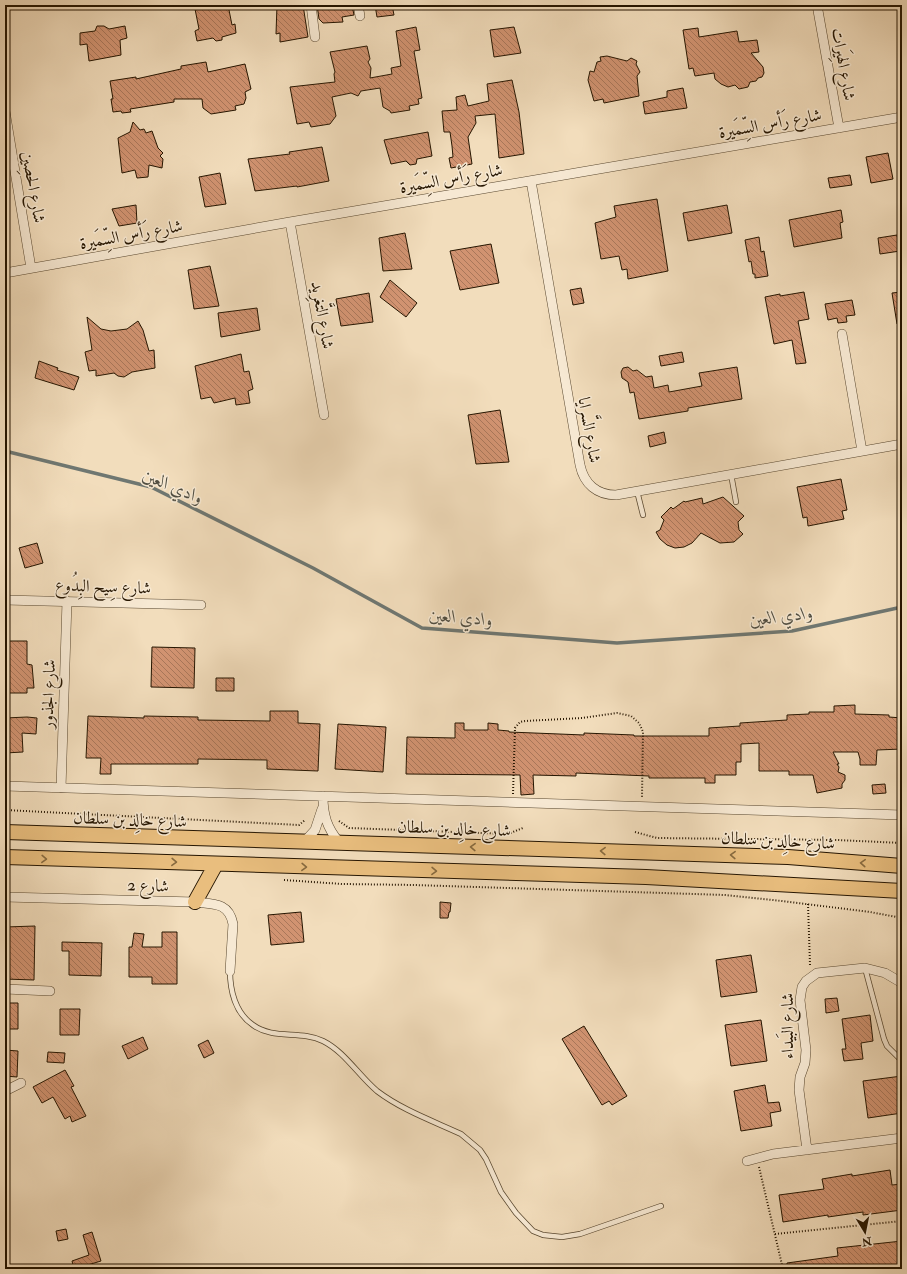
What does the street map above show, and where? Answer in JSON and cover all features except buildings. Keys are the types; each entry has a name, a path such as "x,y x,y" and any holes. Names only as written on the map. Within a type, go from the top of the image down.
{"main road":[{"name":"شارع خالِد بن سلطان","path":"5,832 788,857 902,866"},
{"path":"5,857 646,877 899,892"},
{"path":"195,902 216,864"}],"street":[{"path":"311,5 316,37"},
{"path":"358,5 360,16"},
{"name":"شارع الهِيَرات","path":"817,5 839,128"},
{"name":"شارع الحصِين","path":"5,111 31,268"},
{"name":"شارع رَأس السِّمَيرة","path":"5,273 902,116"},
{"name":"شارع السَّرايا","path":"531,181 581,472 589,485 601,493 616,495 902,444"},
{"name":"شارع التَّغرِيد","path":"290,222 324,415"},
{"path":"842,334 862,451"},
{"name":"شارع سِيح البِدُوع","path":"5,600 201,605"},
{"name":"شارع الجذور","path":"60,788 67,601"},
{"path":"5,786 902,815"},
{"path":"323,796 324,815 330,830 339,842"},
{"path":"304,842 316,826 323,808"},
{"name":"شارع 2","path":"5,897 195,902 217,904 227,910 233,924 230,971"},
{"name":"شارع البَيداء","path":"807,1150 799,1090 800,1077 805,1063 806,1050 800,1000 802,987 811,976 823,972 865,968 879,971 902,983"},
{"path":"5,989 50,991"},
{"path":"5,1091 21,1083"},
{"path":"747,1161 774,1154 902,1138"}],"lane":[{"path":"731,474 736,502"},
{"path":"637,491 644,515"},
{"path":"865,968 884,1039 887,1046 901,1060"},
{"path":"230,971 230,984 234,998 241,1013 253,1025 270,1032 306,1036 322,1041 340,1053 368,1083 388,1099 399,1106 461,1134 474,1144 486,1159 495,1181 508,1203 533,1231 553,1237 571,1236 661,1206"}],"path":[{"path":"513,803 515,728 517,725 525,720 577,718 617,713 632,716 639,723 644,732 642,806"},
{"path":"5,810 299,825 305,820"},
{"path":"340,821 349,828 508,834 523,828"},
{"path":"635,832 657,838 837,840 902,843"},
{"path":"280,879 342,884 725,895 808,904 902,918"},
{"path":"808,904 811,976"},
{"path":"757,1158 783,1269"},
{"path":"775,1234 902,1221"}],"waterway":[{"name":"وادي العين","path":"5,451 151,487 313,568 422,628 617,643 792,631 902,607"}]}
